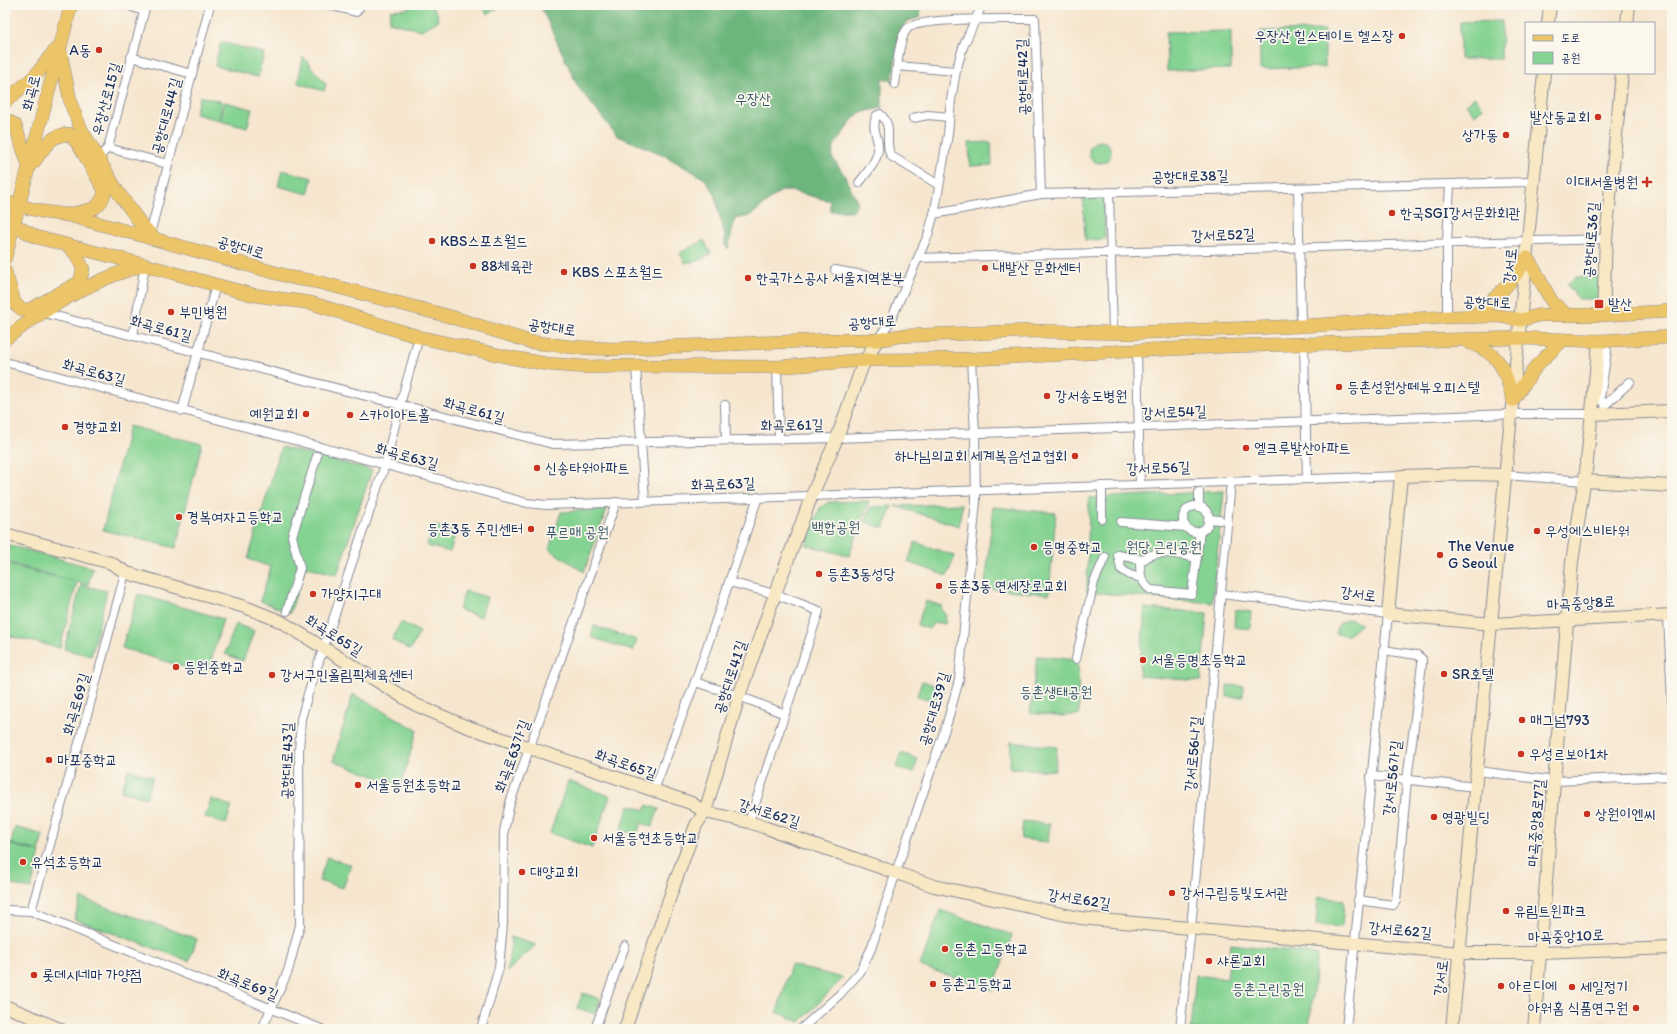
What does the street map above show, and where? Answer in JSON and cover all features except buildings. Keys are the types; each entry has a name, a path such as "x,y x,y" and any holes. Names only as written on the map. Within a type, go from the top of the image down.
{"main road":[{"name":"화곡로","path":"5,258 9,224 19,206 70,5"},
{"path":"5,102 36,75 59,45"},
{"path":"59,45 71,104 81,129 118,192 141,224 153,236"},
{"path":"5,118 15,124 29,168"},
{"path":"29,168 51,140 59,134 69,134 78,144 104,192 103,200 98,206 91,210 68,215"},
{"name":"공항대로","path":"5,202 44,212 68,215 153,236 294,278 323,283 448,316 531,342 572,347 613,349 831,340 877,340 899,336 1032,331 1127,333 1301,326 1447,317 1499,316 1521,320 1540,315 1603,315 1672,311"},
{"path":"9,224 36,237 68,246 145,265 254,295 311,303 418,337 547,364 586,367 777,367 866,360 971,359 1304,344 1462,339 1519,338 1563,340 1603,346 1672,337"},
{"path":"5,271 15,304 23,310 31,309 80,282 83,269 76,254 68,246"},
{"path":"1472,317 1500,295 1517,274 1526,258 1534,269 1552,302 1566,314"},
{"path":"5,339 44,313 115,274 145,265"},
{"path":"1462,339 1482,347 1497,359 1504,370 1513,400"},
{"path":"1513,400 1537,365 1563,340"}],"street":[{"path":"126,5 145,8"},
{"name":"공항대로44길","path":"153,236 168,164 210,5"},
{"path":"329,5 356,12 361,5"},
{"path":"877,340 890,322 928,235 934,214 939,186 950,100 956,71 963,47 982,5"},
{"path":"1548,22 1550,5"},
{"path":"1627,22 1629,5"},
{"name":"우장산로15길","path":"98,158 108,148 145,8"},
{"name":"공항대로42길","path":"895,84 902,36 908,28 922,23 976,19 1035,19 1040,194"},
{"name":"우장산로15길","path":"131,57 192,74"},
{"path":"897,66 956,71"},
{"name":"강서로","path":"1452,1029 1478,772 1544,74"},
{"name":"공항대로36길","path":"1603,315 1606,239 1622,74"},
{"path":"859,184 878,153 878,145 873,125 876,116 880,114 886,120 888,125 888,150 891,156 939,186"},
{"path":"913,118 928,115 949,117"},
{"name":"우장산로15길","path":"108,148 168,164"},
{"name":"공항대로38길","path":"934,214 1040,194 1534,182"},
{"path":"1447,317 1447,242 1450,184"},
{"path":"1298,188 1301,326"},
{"path":"1109,192 1112,252 1113,332"},
{"name":"강서로","path":"1528,240 1606,239"},
{"name":"강서로52길","path":"919,258 1528,240"},
{"path":"133,336 145,265"},
{"path":"835,270 907,283"},
{"path":"182,411 199,353 216,285"},
{"name":"화곡로61길","path":"44,313 553,444 837,438"},
{"name":"공항대로43길","path":"262,1029 288,970 300,925 299,751 301,719 386,465 418,337"},
{"name":"공항대로41길","path":"625,1029 696,825 705,812 739,696 774,594 812,495 837,438 862,367 877,340"},
{"path":"1304,344 1307,421 1307,479"},
{"path":"1603,346 1600,398 1605,405 1630,382"},
{"path":"1569,620 1572,562 1585,480 1592,414 1603,346"},
{"path":"1137,351 1140,484"},
{"name":"공항대로39길","path":"801,1029 839,996 860,972 871,949 947,723 959,680 976,501 976,433 971,359"},
{"name":"화곡로63길","path":"5,362 182,411 527,502 546,505 812,495"},
{"path":"636,366 645,501"},
{"path":"777,367 779,439"},
{"path":"725,405 726,440"},
{"path":"1511,414 1592,414 1672,411"},
{"name":"강서로54길","path":"837,438 1511,414"},
{"path":"287,611 300,568 292,536 316,456"},
{"name":"강서로56길","path":"812,495 1401,476 1471,474 1505,475"},
{"path":"1505,475 1672,486"},
{"name":"강서로56가길","path":"1346,1029 1401,476"},
{"name":"강서로56나길","path":"1180,1029 1191,928 1232,481"},
{"path":"1102,486 1102,518"},
{"path":"1199,492 1199,507"},
{"path":"654,790 695,682 758,497"},
{"name":"화곡로63가길","path":"481,1029 499,968 503,924 504,831 510,802 616,502"},
{"path":"1121,522 1186,527 1193,531 1200,531 1206,526 1208,519 1206,512 1199,507 1191,507 1185,512 1183,520 1186,527"},
{"path":"1208,519 1220,520"},
{"path":"1143,560 1118,555 1121,569 1130,575 1141,578 1151,590 1192,594 1200,531"},
{"name":"화곡로65길","path":"5,534 111,563 127,573 245,607 280,620 416,705 465,726 691,803 705,812"},
{"path":"1141,578 1140,563 1155,553 1197,558"},
{"path":"1076,659 1094,582 1105,557"},
{"name":"화곡로69길","path":"30,911 89,708 124,577 127,573"},
{"path":"729,582 774,594 819,611 749,822"},
{"name":"강서로","path":"1221,594 1388,614 1492,624"},
{"path":"1670,615 1672,702"},
{"name":"마곡중앙8로","path":"1492,624 1670,615"},
{"name":"마곡중앙8로7길","path":"1534,1029 1569,620"},
{"name":"강서로56가길","path":"1358,900 1394,905 1396,904 1407,780 1422,659 1417,655 1383,650"},
{"path":"695,682 739,696 785,714"},
{"path":"1478,772 1555,781 1672,776"},
{"path":"1371,776 1476,788"},
{"name":"강서로62길","path":"705,812 749,822 934,886 1080,918 1354,942 1460,953"},
{"name":"화곡로69길","path":"5,910 30,911 321,1029"},
{"path":"595,1029 625,946"},
{"name":"마곡중앙10로","path":"1460,953 1540,953 1672,948"},
{"path":"5,1006 60,1029"}],"green space":[{"path":"415,5 431,6 437,13 438,21 421,30 389,22 391,10 406,9"},
{"path":"482,5 504,5 487,14"},
{"name":"우장산","path":"540,5 919,5 921,17 908,21 900,30 892,81 882,78 882,108 867,111 855,116 834,146 832,157 845,176 858,203 853,211 830,211 830,201 792,191 781,191 750,216 735,219 728,249 725,245 725,236 714,193 705,179 662,154 617,136 578,87"},
{"path":"1502,21 1501,59 1460,59 1460,22"},
{"path":"1325,30 1325,67 1260,69 1260,31"},
{"path":"1231,31 1231,69 1167,71 1166,32"},
{"path":"221,42 264,53 258,77 215,66"},
{"path":"303,57 326,84 324,91 298,83"},
{"path":"200,96 223,102 219,120 195,114"},
{"path":"1475,97 1483,108 1475,115 1466,104"},
{"path":"225,102 252,109 247,128 220,121"},
{"path":"1100,141 1108,144 1111,152 1108,160 1100,163 1092,160 1089,152 1092,144"},
{"path":"991,142 992,165 970,166 969,143"},
{"path":"282,170 312,178 308,194 278,186"},
{"path":"1104,198 1105,239 1085,240 1083,199"},
{"path":"704,240 711,254 697,261 685,263 680,253"},
{"path":"1577,277 1600,277 1600,299 1579,299 1567,285"},
{"path":"129,426 202,444 176,548 103,530"},
{"path":"281,447 372,470 337,575 305,566 290,613 260,601 271,567 248,559"},
{"name":"원당 근린공원","path":"1224,491 1212,603 1087,592 1089,498"},
{"name":"백합공원","path":"869,501 849,556 806,545 820,508 829,502"},
{"path":"962,504 959,526 895,506"},
{"path":"892,506 884,528 865,522 870,507"},
{"path":"993,507 1056,513 1049,594 985,588"},
{"name":"푸르매 공원","path":"607,509 584,572 549,549 561,512"},
{"path":"433,525 456,531 450,552 427,546"},
{"path":"915,542 955,556 947,576 908,562"},
{"path":"5,544 93,568 88,585 77,582 60,648 5,635 5,564 72,581 5,562"},
{"path":"81,585 107,591 91,656 64,649"},
{"path":"465,591 487,597 481,617 459,610"},
{"path":"138,594 223,619 207,674 122,648"},
{"path":"926,601 942,606 941,609 946,616 945,624 934,622 929,629 917,625"},
{"path":"1145,608 1207,613 1201,681 1139,676"},
{"path":"1235,610 1251,612 1250,629 1234,627"},
{"path":"1350,619 1361,624 1348,635 1336,634 1338,626 1344,621"},
{"path":"401,622 420,632 410,650 392,640"},
{"path":"236,624 254,631 243,661 225,654"},
{"path":"594,626 637,640 633,651 591,637"},
{"name":"등촌생태공원","path":"1037,656 1078,660 1079,715 1057,716 1030,713"},
{"path":"922,681 944,688 939,702 917,696"},
{"path":"1227,685 1243,686 1243,697 1227,697"},
{"path":"353,694 417,730 401,786 333,761"},
{"path":"1011,742 1057,747 1055,771 1010,768"},
{"path":"901,753 918,759 913,773 896,767"},
{"path":"128,769 153,777 146,798 121,791"},
{"path":"568,781 610,796 592,848 550,833"},
{"path":"211,799 232,806 226,824 205,817"},
{"path":"629,805 645,810 647,805 659,809 652,827 641,823 637,835 621,830"},
{"path":"1023,821 1050,824 1048,842 1021,839"},
{"path":"15,827 43,835 39,851 11,844"},
{"path":"7,844 40,852 31,889 5,883 5,852"},
{"path":"327,857 351,865 343,888 319,881"},
{"path":"1318,897 1344,900 1342,927 1316,925"},
{"path":"81,898 197,939 189,961 74,919"},
{"path":"940,910 1012,935 993,990 920,966"},
{"path":"510,937 536,945 507,972 511,944"},
{"name":"등촌근린공원","path":"1231,944 1317,954 1309,1029 1191,1029 1196,975 1227,979"},
{"path":"791,965 843,978 800,1022 777,1012"},
{"path":"583,993 600,999 595,1014 577,1008"}],"place":[{"name":"우장산 힐스테이트 헬스장","path":"1402,36"},
{"name":"A동","path":"99,50"},
{"name":"발산동교회","path":"1598,117"},
{"name":"상가동","path":"1506,135"},
{"name":"이대서울병원","path":"1647,182"},
{"name":"한국SGI강서문화회관","path":"1392,213"},
{"name":"KBS스포츠월드","path":"432,241"},
{"name":"88체육관","path":"473,266"},
{"name":"내발산 문화센터","path":"985,268"},
{"name":"KBS 스포츠월드","path":"564,272"},
{"name":"한국가스공사 서울지역본부","path":"748,278"},
{"name":"발산","path":"1599,304"},
{"name":"부민병원","path":"171,312"},
{"name":"등촌성원상떼뷰오피스텔","path":"1339,387"},
{"name":"강서송도병원","path":"1047,396"},
{"name":"예원교회","path":"306,414"},
{"name":"스카이아트홀","path":"350,415"},
{"name":"경향교회","path":"65,427"},
{"name":"엘크루발산아파트","path":"1246,448"},
{"name":"하나님의교회 세계복음선교협회","path":"1075,456"},
{"name":"신송타워아파트","path":"537,468"},
{"name":"경복여자고등학교","path":"179,517"},
{"name":"등촌3동 주민센터","path":"531,529"},
{"name":"우성에스비타워","path":"1537,531"},
{"name":"등명중학교","path":"1034,547"},
{"name":"The Venue G Seoul","path":"1440,555"},
{"name":"등촌3동성당","path":"819,574"},
{"name":"등촌3동 연세장로교회","path":"939,586"},
{"name":"가양지구대","path":"313,594"},
{"name":"서울등명초등학교","path":"1143,660"},
{"name":"등원중학교","path":"176,667"},
{"name":"SR호텔","path":"1444,674"},
{"name":"강서구민올림픽체육센터","path":"272,675"},
{"name":"매그넘793","path":"1522,720"},
{"name":"우성르보아1차","path":"1521,754"},
{"name":"마포중학교","path":"49,760"},
{"name":"서울등원초등학교","path":"358,785"},
{"name":"상원이엔씨","path":"1587,814"},
{"name":"영광빌딩","path":"1434,817"},
{"name":"서울등현초등학교","path":"594,838"},
{"name":"유석초등학교","path":"23,862"},
{"name":"대양교회","path":"522,872"},
{"name":"강서구립등빛도서관","path":"1172,893"},
{"name":"유림트윈파크","path":"1506,911"},
{"name":"등촌 고등학교","path":"945,949"},
{"name":"샤론교회","path":"1209,961"},
{"name":"롯데시네마 가양점","path":"34,975"},
{"name":"등촌고등학교","path":"933,984"},
{"name":"아르디에","path":"1501,986"},
{"name":"세일정기","path":"1572,987"},
{"name":"아워홈 식품연구원","path":"1636,1008"}]}
